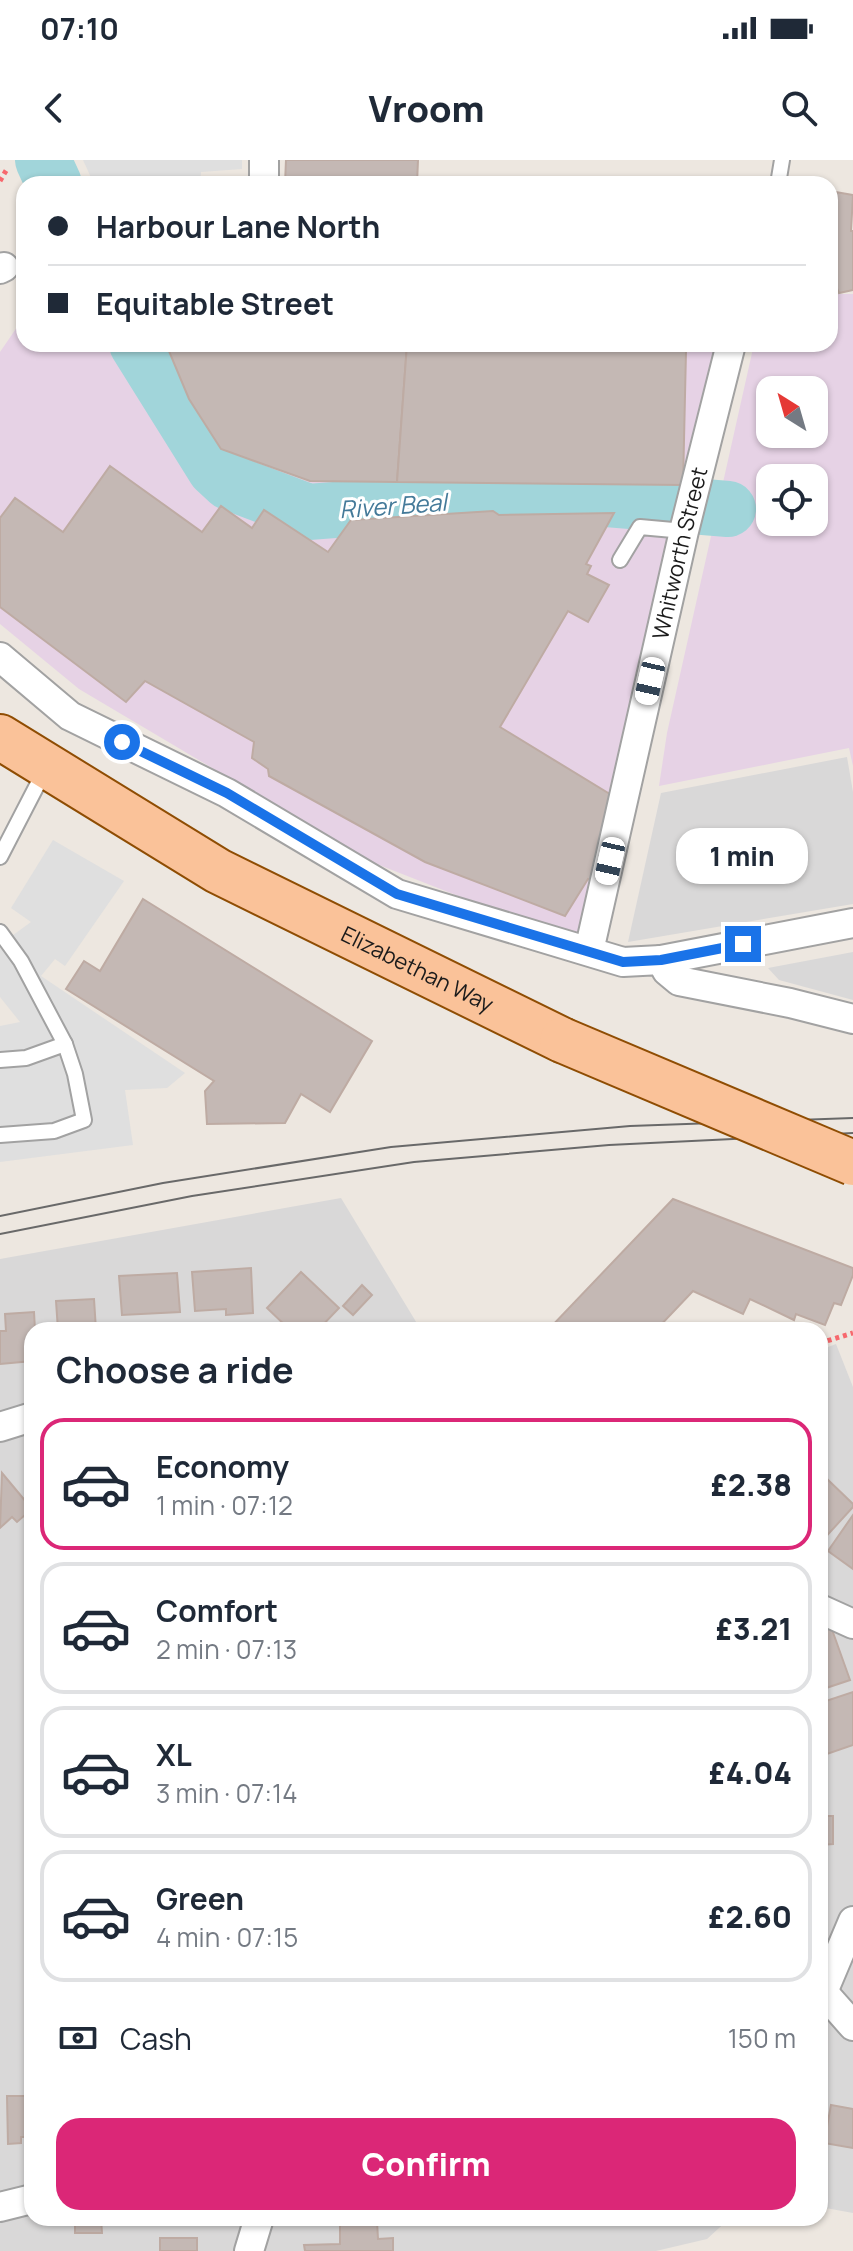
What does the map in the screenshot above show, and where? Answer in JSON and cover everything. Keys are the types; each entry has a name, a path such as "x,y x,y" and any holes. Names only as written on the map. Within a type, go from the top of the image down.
{"main road":[{"name":"Elizabethan Way","path":"0,737 218,871 562,1040 853,1163"}],"street":[{"name":"Whitworth Street","path":"589,951 729,352"},
{"path":"0,657 70,716 227,793 397,894 623,962 661,960 853,923"},
{"path":"661,960 667,971 679,981 853,1019"},
{"path":"0,1427 24,1420"},
{"path":"828,1613 853,1624"},
{"path":"828,1976 853,1921"},
{"path":"828,1999 853,2026"},
{"path":"0,2207 24,2201"},
{"path":"249,2251 257,2226"}],"lane":[{"path":"620,560 640,527 686,526"},
{"path":"0,857 47,766"},
{"path":"0,932 21,961 65,1044 75,1074 84,1120 54,1131 0,1135"},
{"path":"0,1060 26,1058 65,1044"}],"path":[{"path":"0,181 7,169"},
{"path":"828,1341 853,1333"}],"shaded area":[{"path":"83,160 242,160 242,169 201,172 201,176 90,176"},
{"path":"838,294 853,294 853,766 849,748 659,786 667,733 752,352 838,352"},
{"path":"16,329 16,352 713,352 585,937 540,928 369,861 79,689 0,624 0,352"},
{"path":"847,757 853,792 853,904 628,942 661,793"},
{"path":"53,840 124,881 65,966 55,959 41,976 185,1073 167,1088 125,1090 133,1145 0,1162 0,1026 20,1022 0,997 0,936 5,941 31,922 11,908"},
{"path":"853,952 853,1000 779,980 768,968"},
{"path":"341,1198 416,1322 24,1322 24,2226 721,2226 707,2239 656,2251 0,2251 0,1259"},
{"path":"836,1344 853,1387 853,2213 828,2208 828,1347"}],"building":[{"path":"286,160 418,160 417,176 285,176"},
{"path":"838,192 853,195 853,290 839,293"},
{"path":"169,352 406,352 397,482 310,481 221,449 189,399"},
{"path":"406,352 686,352 683,485 397,482"},
{"path":"110,466 202,532 221,506 252,528 264,510 328,552 351,520 493,511 499,515 614,513 586,564 591,566 587,574 609,585 588,622 568,611 500,727 613,796 593,881 588,879 565,916 425,862 269,776 268,769 252,758 254,742 145,681 126,702 0,607 0,518 15,498 63,532"},
{"path":"143,899 372,1041 330,1112 301,1094 285,1123 207,1124 205,1091 214,1081 66,989 84,961 100,971"},
{"path":"673,1199 853,1268 841,1305 834,1303 826,1322 796,1314 794,1320 750,1299 743,1314 693,1291 664,1322 556,1322"},
{"path":"251,1268 253,1313 226,1315 226,1309 195,1311 192,1272"},
{"path":"301,1272 339,1308 326,1322 282,1322 267,1308"},
{"path":"177,1273 180,1312 122,1315 119,1276"},
{"path":"362,1285 372,1295 353,1315 343,1306"},
{"path":"94,1299 95,1322 57,1322 56,1301"},
{"path":"34,1312 35,1322 24,1322 24,1362 0,1364 0,1331 6,1331 5,1314"},
{"path":"2,1473 24,1499 24,1516 17,1522 12,1517 0,1528"},
{"path":"828,1480 853,1507 828,1534"},
{"path":"853,1515 853,1569 828,1551"},
{"path":"828,1625 850,1680 828,1687"},
{"path":"853,1692 853,1745 828,1754 828,1700"},
{"path":"828,1816 833,1816 833,1844 828,1844"},
{"path":"7,2096 24,2096 24,2137 21,2137 21,2143 8,2144"},
{"path":"831,2105 853,2109 853,2148 828,2144"},
{"path":"75,2226 102,2226 102,2233 75,2233"},
{"path":"340,2226 377,2226 378,2239 393,2238 393,2251 305,2251 304,2245 340,2244"},
{"path":"160,2238 197,2238 197,2251 160,2251"}],"waterway":[{"name":"River Beal","path":"43,160 50,176"},
{"name":"River Beal","path":"142,352 215,469 229,482 308,512 546,494 728,509"}],"tram line":[{"path":"0,1216 163,1183 391,1147 630,1126 853,1118"},
{"path":"0,1234 192,1196 414,1162 609,1145 853,1133"}],"route":[{"path":"122,742 227,793 397,894 623,962 661,960 743,944"}]}
